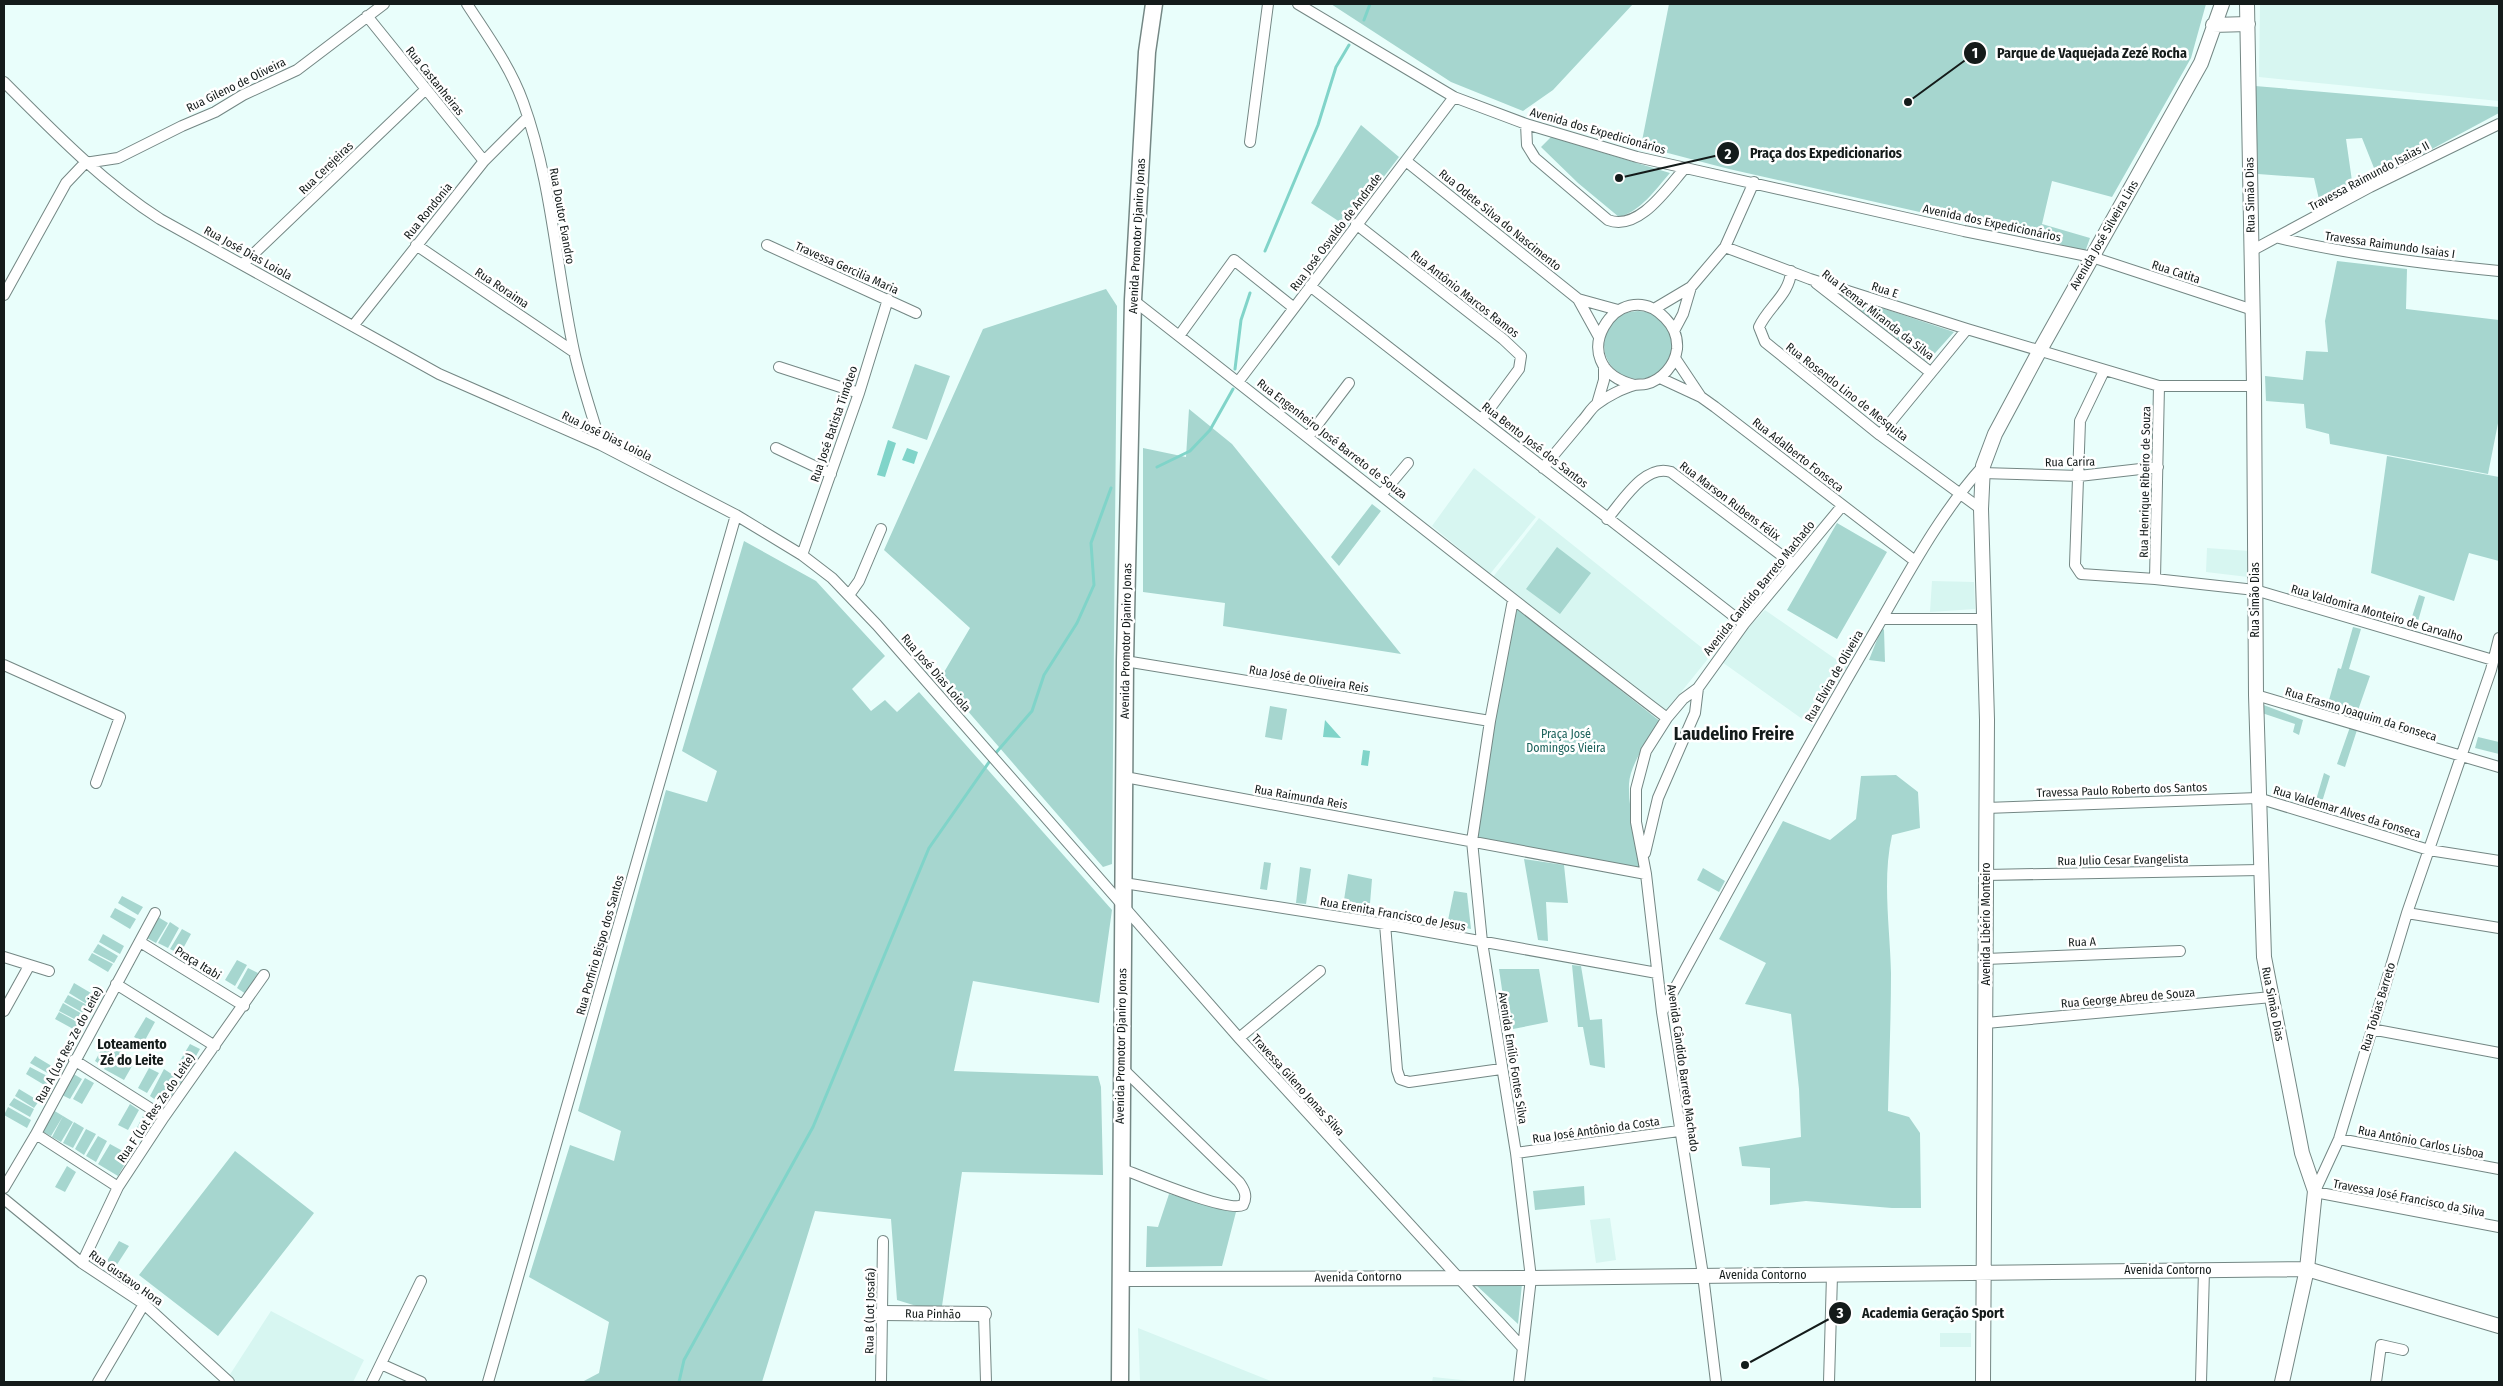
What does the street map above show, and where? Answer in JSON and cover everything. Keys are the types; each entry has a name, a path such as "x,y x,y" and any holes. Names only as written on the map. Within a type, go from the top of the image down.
{"main road":[{"name":"Avenida Promotor Djaniro Jonas","path":"1121,1280 1120,1066 1124,908 1125,661 1133,300 1147,52 1154,4"},
{"name":"Avenida José Silveira Lins","path":"1982,469 1996,434 2040,350 2201,63 2222,4"},
{"name":"Rua Simão Dias","path":"2246,4 2248,24 2247,83 2253,310 2256,695 2264,956 2302,1153 2315,1192"},
{"path":"2213,25 2248,24"},
{"name":"Avenida Libério Monteiro","path":"1982,469 1986,808 1983,1382"},
{"name":"Rua Tobias Barreto","path":"2282,1382 2307,1269 2315,1192"},
{"name":"Avenida Contorno","path":"1121,1280 1456,1276 1532,1278 2307,1269 2499,1326"},
{"path":"1120,1382 1121,1280"},
{"name":"Rua Pinhão","path":"882,1313 984,1314"}],"street":[{"name":"Rua Gileno de Oliveira","path":"85,163 118,158 215,112 243,95 297,70 384,4"},
{"name":"Rua Doutor Evandro","path":"467,4 502,58 528,118 548,193 574,352 601,445"},
{"path":"1250,142 1268,4"},
{"name":"Avenida dos Expedicionários","path":"1298,4 1454,97 1526,124 1685,168 1754,182 1964,231 2092,257"},
{"name":"Rua Castanheiras","path":"367,16 484,161"},
{"name":"Rua José Dias Loiola","path":"4,82 85,163 144,209 440,374 601,445 736,515 802,555 832,578 849,596 1003,768 1124,908"},
{"name":"Rua Cerejeiras","path":"243,264 426,89"},
{"name":"Rua José Osvaldo de Andrade","path":"1238,382 1454,97"},
{"name":"Rua Rondonia","path":"353,326 484,161 528,118"},
{"path":"1526,124 1528,145 1535,158 1608,220 1617,223 1632,219 1647,210 1685,168"},
{"name":"Travessa Raimundo Isaias II","path":"2251,251 2279,238 2370,187 2499,124"},
{"name":"Rua Odete Silva do Nascimento","path":"1406,160 1578,299 1599,337"},
{"path":"4,295 66,183 85,163"},
{"path":"1654,309 1691,287 1725,247 1754,182"},
{"name":"Rua Antônio Marcos Ramos","path":"1356,224 1503,339 1521,356 1519,369 1482,419"},
{"name":"Travessa Raimundo Isaias I","path":"2279,238 2365,255 2499,271"},
{"name":"Rua Roraima","path":"416,245 574,352"},
{"name":"Travessa Gercilia Maria","path":"768,245 916,313"},
{"name":"Rua E","path":"1725,247 1810,279 1967,329 2159,386 2254,386"},
{"name":"Rua Catita","path":"2092,257 2253,310"},
{"path":"1179,336 1234,260 1294,308"},
{"name":"Rua Rosendo Lino de Mesquita","path":"1791,271 1787,289 1763,317 1759,327 1765,342 1880,435 1981,509"},
{"name":"Rua Izemar Miranda da Silva","path":"1810,279 1930,372"},
{"name":"Rua Bento José dos Santos","path":"1310,286 1744,624"},
{"path":"1674,331 1683,314 1691,287"},
{"name":"Rua José Batista Timóteo","path":"802,555 859,394 888,299"},
{"name":"Rua Odete Silva do Nascimento","path":"1578,299 1618,310"},
{"name":"Rua Engenheiro José Barreto de Souza","path":"1133,300 1382,494 1513,600"},
{"path":"1543,468 1596,404 1604,380 1604,366 1598,352 1599,337 1603,326 1618,310 1636,306 1654,309 1669,322 1674,331 1677,344 1675,358 1670,368 1660,378 1645,384 1635,385 1596,404"},
{"path":"1880,435 1967,329"},
{"path":"1675,358 1701,397"},
{"path":"1604,366 1618,379 1635,385"},
{"path":"779,367 859,394"},
{"path":"2079,476 2080,421 2104,371"},
{"name":"Rua Adalberto Fonseca","path":"1660,378 1701,397 1915,561"},
{"path":"1308,437 1350,383"},
{"name":"Rua Henrique Ribeiro de Souza","path":"2156,579 2159,386"},
{"path":"776,448 831,474"},
{"path":"1382,494 1408,463"},
{"name":"Rua Carira","path":"1982,469 2079,476 2158,467"},
{"name":"Rua Elvira de Oliveira","path":"1662,1012 1817,730 1915,561 1958,493 1982,469"},
{"name":"Rua Marson Rubens Félix","path":"1607,519 1647,476 1657,470 1664,470 1671,472 1793,564"},
{"name":"Rua Valdomira Monteiro de Carvalho","path":"2079,476 2075,565 2078,571 2086,576 2156,579 2255,590 2494,668"},
{"name":"Avenida Candido Barreto Machado","path":"1698,688 1744,624 1842,506"},
{"name":"Rua Porfirio Bispo dos Santos","path":"488,1382 736,515"},
{"path":"849,596 859,581 881,529"},
{"path":"1645,868 1472,841 1490,721 1513,600 1667,718"},
{"path":"1882,619 1985,619"},
{"name":"Rua Tobias Barreto","path":"2315,1192 2339,1139 2407,913 2460,756 2494,668 2499,638"},
{"name":"Rua José de Oliveira Reis","path":"1125,661 1490,721"},
{"path":"4,666 120,717 96,784"},
{"path":"1645,868 1635,808 1638,776 1646,751 1667,718 1683,700 1698,688"},
{"path":"1645,868 1652,814 1670,767 1691,723 1696,708 1698,688"},
{"name":"Rua Erasmo Joaquim da Fonseca","path":"2256,695 2499,767"},
{"path":"1683,700 1696,708"},
{"name":"Rua Raimunda Reis","path":"1125,777 1472,841"},
{"name":"Travessa Paulo Roberto dos Santos","path":"1986,808 2258,798"},
{"name":"Rua Valdemar Alves da Fonseca","path":"2258,798 2429,850 2499,861"},
{"name":"Avenida Emílio Fontes Silva","path":"1472,841 1482,942 1516,1154 1532,1278 1519,1382"},
{"name":"Avenida Cândido Barreto Machado","path":"1645,868 1662,1012 1679,1131 1703,1275 1716,1382"},
{"name":"Rua Julio Cesar Evangelista","path":"1986,875 2260,870"},
{"name":"Rua Erenita Francisco de Jesus","path":"1124,882 1385,924 1657,973"},
{"name":"Travessa Gileno Jonas Silva","path":"1124,908 1239,1038 1522,1347"},
{"name":"Rua A (Lot Res Ze do Leite)","path":"4,1188 36,1134 74,1060 155,913"},
{"path":"2407,913 2499,928"},
{"path":"1385,924 1397,1070 1400,1079 1409,1082 1501,1069"},
{"name":"Praça Itabi","path":"140,942 244,1006"},
{"name":"Rua A","path":"1986,959 2180,951"},
{"path":"4,957 48,971"},
{"path":"4,1011 28,966"},
{"path":"1239,1038 1320,971"},
{"name":"Rua F (Lot Res Ze do Leite)","path":"82,1263 118,1188 164,1117 264,975"},
{"path":"116,984 215,1046"},
{"name":"Rua George Abreu de Souza","path":"1986,1023 2272,997"},
{"path":"2371,1030 2499,1053"},
{"path":"74,1060 164,1117"},
{"path":"1120,1066 1239,1182 1246,1195 1245,1202 1243,1205 1234,1208 1193,1196 1120,1168"},
{"name":"Rua José Antônio da Costa","path":"1516,1154 1679,1131"},
{"path":"36,1134 118,1188"},
{"name":"Rua Antônio Carlos Lisboa","path":"2339,1139 2499,1169"},
{"name":"Travessa José Francisco da Silva","path":"2315,1192 2499,1228"},
{"name":"Rua Gustavo Hora","path":"4,1199 82,1263 144,1304 229,1382"},
{"name":"Rua B (Lot Josafa)","path":"881,1382 883,1241"},
{"path":"2200,1382 2204,1270"},
{"path":"1829,1382 1832,1275"},
{"path":"372,1382 421,1281"},
{"path":"98,1382 144,1304"},
{"path":"984,1314 986,1382"},
{"path":"2376,1382 2381,1345 2403,1350"},
{"path":"381,1364 421,1382"}],"shaded area":[{"path":"2260,4 2499,4 2499,101 2259,77"},
{"path":"888,440 896,443 885,477 877,475"},
{"path":"907,448 918,452 914,464 902,460"},
{"path":"1474,468 1536,517 1490,574 1432,526"},
{"path":"1539,518 1711,655 1665,712 1493,577"},
{"path":"2207,548 2249,551 2248,577 2206,572"},
{"path":"1932,581 1974,582 1975,609 1930,612"},
{"path":"1765,610 1847,667 1812,726 1722,662 1748,628"},
{"path":"1325,720 1341,738 1323,737"},
{"path":"1363,750 1370,751 1368,766 1361,765"},
{"path":"1610,1218 1616,1260 1596,1263 1590,1220"},
{"path":"271,1311 364,1360 353,1382 237,1382 229,1376"},
{"path":"1138,1328 1273,1382 1140,1382"},
{"path":"1940,1333 1971,1333 1971,1347 1940,1347"},
{"path":"1433,1377 1481,1382 1432,1382"}],"green space":[{"path":"1331,4 1633,4 1553,90 1523,111 1451,82"},
{"path":"1669,4 2206,4 2191,58 2112,197 2052,181 2042,224 2090,238 2085,252 2033,236 2029,227 1995,220 1986,227 1729,169 1641,146"},
{"path":"2255,86 2499,107 2499,113 2378,178 2362,138 2346,139 2353,188 2321,208 2314,178 2258,174"},
{"path":"1361,125 1399,157 1346,226 1311,203"},
{"path":"1551,137 1670,173 1641,205 1619,217 1578,183 1541,147"},
{"path":"2337,261 2407,269 2406,309 2499,320 2499,418 2488,474 2330,444 2329,434 2306,428 2304,404 2266,401 2265,376 2303,380 2306,351 2328,352 2325,321"},
{"path":"1106,289 1117,306 1112,864 1103,867 940,679 970,628 884,550 983,329"},
{"path":"1837,293 1954,332 1927,362"},
{"path":"1638,311 1651,314 1662,321 1669,332 1672,345 1669,358 1662,369 1651,376 1638,379 1625,376 1614,369 1607,358 1604,345 1607,332 1614,321 1625,314"},
{"path":"915,364 950,376 927,440 892,428"},
{"path":"1189,409 1232,444 1401,654 1223,626 1225,603 1143,592 1143,448 1186,457"},
{"path":"2387,456 2499,477 2499,561 2469,553 2454,601 2371,573"},
{"path":"1372,504 1381,511 1339,566 1331,557"},
{"path":"1837,523 1887,552 1837,639 1787,610"},
{"path":"744,541 816,581 885,656 852,689 871,711 885,700 897,712 919,692 1112,910 1099,1003 973,981 954,1071 1098,1076 1101,1087 1103,1175 962,1172 942,1306 923,1308 897,1300 891,1219 815,1211 762,1382 582,1382 599,1373 609,1322 529,1277 570,1145 614,1161 621,1131 578,1111 666,790 707,802 717,771 682,751"},
{"path":"1557,547 1591,573 1560,614 1526,589"},
{"path":"2419,595 2425,597 2416,628 2409,626"},
{"name":"Praça José Domingos Vieira","path":"1517,609 1661,722 1636,760 1629,784 1632,816 1644,869 1476,838 1495,721"},
{"path":"1882,627 1884,630 1885,662 1869,660"},
{"path":"2353,627 2361,629 2349,669 2370,676 2356,716 2327,707 2338,668 2341,669"},
{"path":"2261,704 2303,720 2299,735 2293,732 2295,724 2262,713"},
{"path":"1270,706 1287,709 1282,740 1265,737"},
{"path":"2350,727 2357,730 2345,767 2337,764"},
{"path":"2478,737 2499,742 2499,754 2475,748"},
{"path":"2324,773 2330,776 2322,802 2316,800"},
{"path":"1896,775 1918,792 1920,828 1892,835 1887,869 1891,973 1888,1111 1909,1117 1920,1133 1921,1208 1892,1208 1806,1201 1770,1205 1770,1168 1742,1166 1739,1147 1801,1137 1799,1089 1791,1014 1745,1004 1766,963 1719,939 1783,821 1830,840 1856,819 1861,776"},
{"path":"1524,859 1564,865 1568,903 1546,902 1548,941 1538,940"},
{"path":"1264,862 1271,863 1267,890 1260,889"},
{"path":"1300,867 1311,869 1306,904 1296,903"},
{"path":"1703,868 1725,881 1719,892 1697,880"},
{"path":"1348,874 1372,879 1369,916 1342,913"},
{"path":"1454,891 1467,893 1471,929 1447,925"},
{"path":"122,896 143,907 138,915 118,903"},
{"path":"115,908 136,919 130,929 110,917"},
{"path":"158,917 168,923 156,943 147,938"},
{"path":"170,922 179,928 168,948 158,943"},
{"path":"182,929 191,934 180,954 170,949"},
{"path":"103,934 124,946 120,954 99,942"},
{"path":"98,944 118,956 114,963 93,952"},
{"path":"92,953 113,964 108,972 88,960"},
{"path":"237,960 247,965 235,986 225,980"},
{"path":"1572,965 1581,966 1590,1020 1602,1019 1605,1068 1590,1065 1583,1027 1578,1027"},
{"path":"248,968 258,973 246,994 237,988"},
{"path":"1499,969 1539,969 1548,1022 1508,1030"},
{"path":"74,983 96,996 90,1006 69,993"},
{"path":"68,995 89,1006 85,1014 64,1002"},
{"path":"63,1003 84,1015 80,1022 59,1011"},
{"path":"59,1012 79,1023 75,1030 55,1019"},
{"path":"146,1017 155,1022 144,1042 134,1037"},
{"path":"106,1041 116,1046 104,1067 95,1061"},
{"path":"190,1044 200,1049 188,1070 178,1064"},
{"path":"116,1049 136,1059 124,1080 104,1069"},
{"path":"35,1056 55,1068 51,1075 30,1063"},
{"path":"30,1067 51,1078 46,1086 26,1074"},
{"path":"149,1068 159,1073 147,1093 138,1088"},
{"path":"164,1069 182,1081 164,1106 150,1096"},
{"path":"72,1073 82,1079 70,1099 60,1094"},
{"path":"85,1078 94,1083 82,1104 73,1099"},
{"path":"19,1089 39,1101 34,1108 15,1096"},
{"path":"14,1098 34,1109 30,1117 9,1105"},
{"path":"130,1104 139,1110 128,1130 118,1125"},
{"path":"8,1107 31,1120 27,1128 4,1115"},
{"path":"53,1110 63,1116 51,1136 41,1131"},
{"path":"144,1114 154,1120 142,1140 133,1135"},
{"path":"63,1116 73,1122 61,1142 52,1137"},
{"path":"74,1122 84,1128 73,1148 63,1143"},
{"path":"86,1129 96,1134 84,1155 75,1149"},
{"path":"98,1136 107,1141 96,1162 86,1156"},
{"path":"110,1144 130,1155 118,1176 98,1164"},
{"path":"235,1151 314,1213 218,1336 139,1275"},
{"path":"67,1166 76,1172 65,1192 55,1187"},
{"path":"1584,1186 1585,1205 1535,1210 1533,1191"},
{"path":"1169,1194 1236,1212 1222,1266 1146,1267 1147,1226 1158,1227"},
{"path":"119,1241 129,1246 116,1266 107,1261"},
{"path":"1522,1284 1518,1324 1476,1285"}],"waterway":[{"path":"1364,20 1370,4"},
{"path":"1265,251 1318,125 1336,67 1349,45"},
{"path":"1235,369 1241,320 1250,293"},
{"path":"1157,467 1190,451 1210,430 1233,389"},
{"path":"679,1382 684,1360 813,1127 929,848 994,755 1032,711 1044,675 1077,623 1094,585 1091,543 1111,488"}],"place":[{"name":"Parque de Vaquejada Zezé Rocha","path":"1908,102"},
{"name":"Praça dos Expedicionarios","path":"1619,178"},
{"name":"Academia Geração Sport","path":"1745,1365"}],"district":[{"name":"Laudelino Freire","path":"1734,734"},
{"name":"Loteamento Zé do Leite","path":"132,1052"}]}
